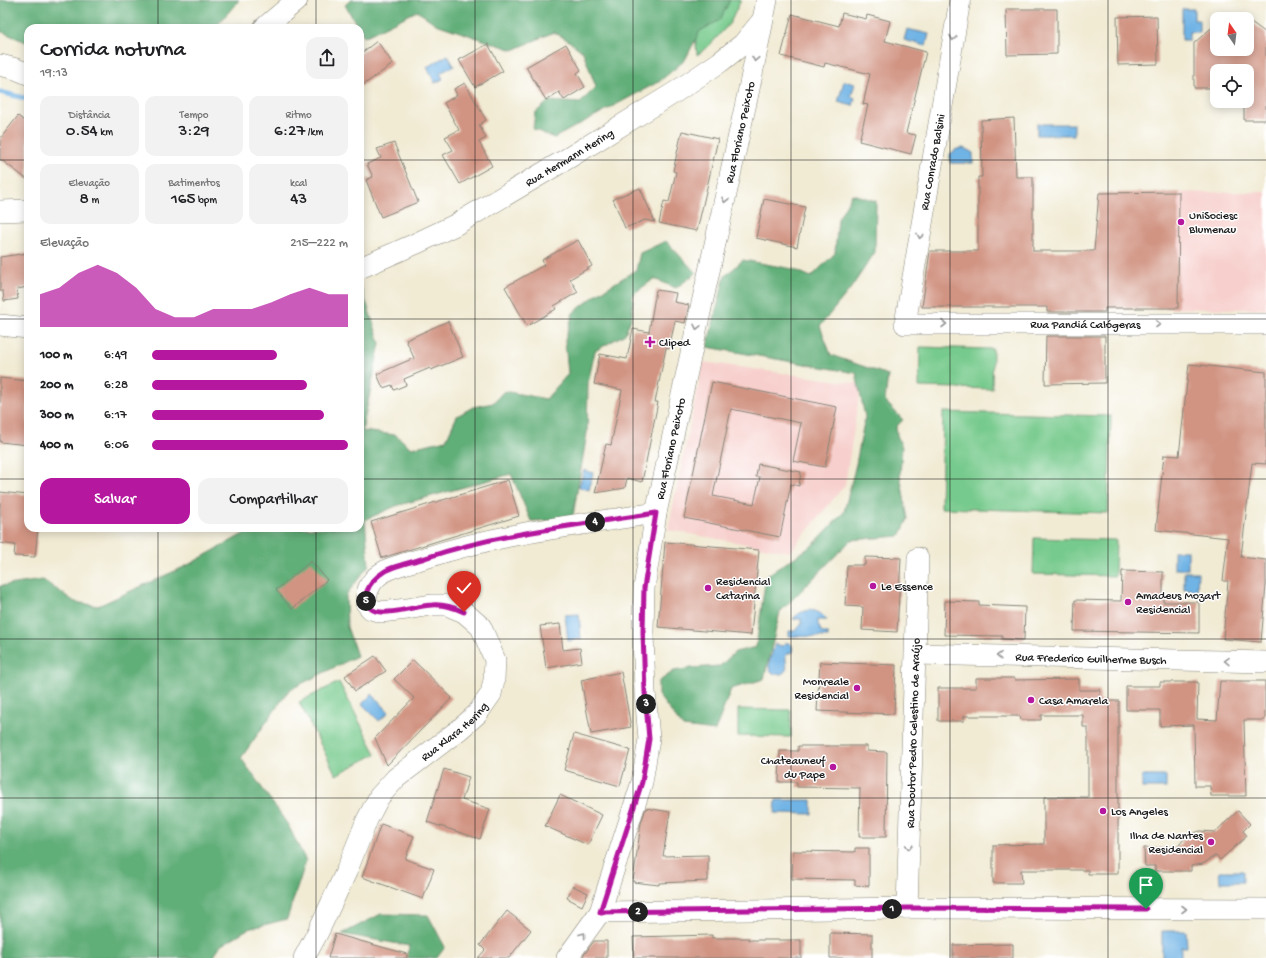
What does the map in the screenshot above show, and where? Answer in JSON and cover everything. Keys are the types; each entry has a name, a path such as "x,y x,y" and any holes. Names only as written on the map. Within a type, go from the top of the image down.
{"street":[{"path":"269,24 296,0"},
{"name":"Rua Conrado Balsini","path":"905,324 960,0"},
{"name":"Rua Hermann Hering","path":"364,266 455,225 674,93 720,62 743,44 766,6"},
{"name":"Rua Floriano Peixoto","path":"567,958 600,912 642,782 649,739 645,692 643,632 644,588 656,513 766,6"},
{"path":"0,65 24,72"},
{"path":"0,211 24,210"},
{"name":"Rua Pandiá Calógeras","path":"905,324 1266,324"},
{"path":"0,325 24,328"},
{"name":"Rua Klara Hering","path":"304,958 322,925 347,870 367,820 380,797 396,778 460,729 477,714 491,694 494,680 495,660 481,627 464,612 447,605 431,605 407,610 381,612 371,609 366,603 366,594 371,583 385,571 457,547 520,534 656,513"},
{"name":"Rua Doutor Pedro Celestino de Araújo","path":"907,908 918,558"},
{"name":"Rua Frederico Guilherme Busch","path":"916,654 1266,662"},
{"path":"600,912 907,908 1266,909"}],"shaded area":[{"name":"UniSociesc Blumenau","path":"1266,192 1266,309 922,307 929,251 1094,251 1099,193"},
{"path":"703,362 861,384 845,485 790,552 668,530"}],"green space":[{"path":"0,0 239,0 218,24 24,24 24,41 0,31"},
{"path":"351,0 730,0 720,20 700,31 685,60 660,81 554,138 533,129 535,113 549,101 580,103 596,87 583,52 569,41 554,32 513,50 436,24 417,11 364,37 364,24 356,24 345,5"},
{"path":"692,0 741,0 730,23 709,46 697,55"},
{"path":"852,194 876,201 875,252 851,288 820,326 831,355 888,375 885,401 903,420 896,427 897,435 902,447 900,475 908,519 900,536 851,540 780,612 764,679 731,689 715,731 683,727 658,695 658,682 674,671 720,666 735,652 756,647 766,576 813,545 844,512 856,464 865,417 856,373 707,347 725,276 743,260 793,269 811,277 835,253 838,219"},
{"path":"666,241 696,273 676,288 654,279 633,294 632,316 625,334 595,351 588,383 587,433 573,516 559,520 531,521 511,474 396,506 365,520 369,565 346,595 347,627 357,656 289,690 241,758 288,825 306,861 287,919 248,929 220,946 213,958 0,958 0,586 43,580 75,602 98,606 188,565 247,532 364,532 364,431 396,435 411,448 446,440 457,416 473,407 493,403 504,391 546,399 568,374 565,340 573,313 597,294 636,270 640,253"},
{"path":"364,296 380,343 364,421"},
{"path":"920,347 993,349 992,389 919,387"},
{"path":"943,412 1111,416 1108,513 941,508"},
{"path":"1034,538 1116,540 1115,576 1033,574"},
{"path":"339,682 376,754 336,775 299,702"},
{"path":"738,709 791,710 791,737 738,736"},
{"path":"381,914 428,915 445,947 437,958 405,958 410,946 342,934"}],"water":[{"path":"1182,9 1194,9 1194,20 1199,20 1199,32 1189,32 1189,40 1182,40"},
{"path":"907,29 929,34 926,46 904,40"},
{"path":"448,55 454,66 440,73 443,79 435,83 427,67"},
{"path":"844,81 855,84 851,96 855,98 853,106 838,102"},
{"path":"1037,124 1074,124 1074,135 1037,135"},
{"path":"963,148 973,153 973,163 950,163 950,154 957,149"},
{"path":"584,470 593,473 589,490 579,487"},
{"path":"1174,551 1188,551 1188,569 1174,569"},
{"path":"1184,572 1198,572 1197,590 1184,589"},
{"path":"810,610 820,613 827,620 818,620 818,624 822,633 828,633 828,637 789,636 789,631 795,631 801,625 801,619 793,619 797,615"},
{"path":"579,614 581,639 568,641 565,615"},
{"path":"785,643 789,643 793,648 792,652 786,655 786,670 781,674 773,673 769,664 775,644 782,646"},
{"path":"372,694 389,712 379,721 362,704"},
{"path":"1142,776 1166,776 1166,788 1142,788"},
{"path":"776,800 812,800 812,814 775,813"},
{"path":"1219,871 1243,871 1243,882 1220,882"},
{"path":"1162,931 1186,931 1187,947 1181,947 1181,958 1162,958"}],"building":[{"path":"1006,9 1057,9 1057,54 1007,55"},
{"path":"842,13 866,19 867,15 890,21 885,41 926,52 906,133 916,135 911,154 859,141 868,105 863,104 870,74 825,63 824,67 781,56 792,14 839,26"},
{"path":"1157,16 1158,64 1118,65 1117,17"},
{"path":"1254,24 1266,33 1266,120 1244,120 1244,108 1254,108 1254,64 1210,64 1210,88 1194,88 1194,43 1210,29 1210,56 1254,56"},
{"path":"377,41 393,64 364,84 364,51"},
{"path":"488,44 503,71 475,87 459,60"},
{"path":"566,44 581,70 577,73 585,87 564,100 559,92 546,100 526,67"},
{"path":"465,83 486,120 479,125 486,138 479,142 492,166 460,184 443,155 453,150 445,137 459,130 444,103 457,95 454,89"},
{"path":"18,116 24,121 24,177 0,159 0,139"},
{"name":"UniSociesc Blumenau","path":"1014,118 1016,177 1033,177 1033,251 1094,251 1099,193 1179,192 1178,308 1105,308 1105,312 1047,312 1047,307 922,307 930,251 978,251 978,177 982,177 981,120"},
{"path":"682,131 718,139 697,231 659,223 664,201 669,202 676,172 673,171"},
{"path":"394,143 418,202 381,217 366,180 373,177 367,164 381,158 377,149"},
{"path":"640,188 655,222 645,220 625,228 613,199"},
{"path":"764,199 805,207 797,247 756,238"},
{"path":"578,240 592,266 570,279 578,292 554,306 556,309 527,326 505,287 544,265 542,260"},
{"path":"24,254 24,288 17,289 18,299 4,301 3,291 0,291 0,257"},
{"path":"656,290 676,293 674,302 689,305 685,323 675,321 669,349 666,348 655,402 658,402 642,482 627,478 625,488 595,493 606,444 611,445 622,390 594,384 600,354 627,359 633,329 649,332"},
{"path":"448,321 463,357 431,370 430,368 404,379 406,385 394,390 392,385 383,388 377,374 414,358 406,340"},
{"path":"1046,336 1105,336 1105,383 1045,384"},
{"path":"1189,364 1266,372 1266,464 1252,463 1241,557 1266,560 1266,585 1261,642 1223,639 1228,581 1223,581 1228,538 1156,530 1164,455 1179,456"},
{"path":"0,378 24,381 24,445 0,442"},
{"path":"712,382 837,407 825,467 793,461 801,423 731,409 713,496 754,504 760,477 756,477 758,464 801,472 799,486 791,484 780,537 684,518"},
{"path":"508,480 519,516 382,558 371,522"},
{"path":"0,492 24,495 24,532 38,532 35,557 14,556 15,545 0,543"},
{"name":"Residencial Catarina","path":"665,542 759,550 751,635 658,627"},
{"name":"Le Essence","path":"865,557 901,558 897,632 862,630 863,607 845,606 847,565 865,565"},
{"path":"311,561 327,580 292,609 276,590"},
{"name":"Amadeus Mozart Residencial","path":"1122,571 1163,572 1163,602 1199,602 1199,633 1074,631 1075,600 1121,601"},
{"path":"945,601 979,602 979,605 1025,607 1024,640 1002,639 1002,636 944,635"},
{"path":"560,624 563,650 580,648 582,662 546,668 540,626"},
{"path":"375,656 386,671 355,691 345,676"},
{"path":"413,660 452,698 387,765 375,738 414,698 394,679"},
{"name":"Monreale Residencial","path":"820,662 896,665 894,714 817,711"},
{"path":"621,672 631,727 591,734 581,680"},
{"path":"976,678 1014,678 1014,680 1079,679 1079,690 1100,690 1100,701 1119,701 1118,874 1088,874 1088,870 1021,870 1022,883 993,883 993,845 1044,844 1044,797 1088,797 1088,727 1083,727 1083,715 1041,715 1041,720 1021,720 1020,716 964,716 964,721 938,721 938,688 976,688"},
{"path":"1220,681 1265,681 1265,720 1244,720 1246,796 1211,796 1210,786 1195,786 1194,725 1160,726 1160,710 1126,710 1126,686 1160,686 1160,682 1198,682 1197,719 1217,720"},
{"path":"574,734 630,750 620,786 564,770"},
{"name":"Chateauneuf du Pape","path":"798,746 867,746 867,751 887,752 886,837 859,837 860,788 797,787 797,782 779,782 780,751 798,751"},
{"path":"444,769 469,777 462,800 490,809 480,839 427,822"},
{"path":"560,795 602,815 588,845 545,826"},
{"path":"646,808 670,812 663,856 708,855 708,881 659,883 659,885 633,882 641,823"},
{"name":"Ilha de Nantes Residencial","path":"1238,811 1250,824 1243,831 1247,836 1220,860 1216,855 1203,864 1191,866 1191,871 1155,871 1155,866 1145,866 1144,848 1177,848 1183,840 1191,834 1200,831 1215,832"},
{"path":"381,824 414,836 405,859 434,869 423,899 362,877"},
{"path":"855,848 869,848 869,886 855,885 855,880 792,879 793,851 855,852"},
{"path":"573,886 588,893 582,906 567,898"},
{"path":"507,911 531,930 509,958 478,958 485,950 480,945"},
{"path":"830,933 872,934 872,958 830,958"},
{"path":"335,934 407,954 407,958 328,958"},
{"path":"712,935 712,938 801,940 801,958 634,958 633,937"},
{"path":"594,941 607,941 607,958 583,958"},
{"path":"1013,944 1013,958 953,958 953,945"}],"waterway":[{"path":"0,92 24,98"}],"place":[{"name":"UniSociesc Blumenau","path":"1181,222"},
{"name":"Cliped","path":"650,342"},
{"name":"Le Essence","path":"873,586"},
{"name":"Residencial Catarina","path":"708,588"},
{"name":"Amadeus Mozart Residencial","path":"1128,602"},
{"name":"Monreale Residencial","path":"857,688"},
{"name":"Casa Amarela","path":"1031,700"},
{"name":"Chateauneuf du Pape","path":"833,767"},
{"name":"Los Angeles","path":"1103,811"},
{"name":"Ilha de Nantes Residencial","path":"1211,842"}],"route":[{"path":"464,612 447,605 431,605 407,610 381,612 371,609 366,603 366,594 371,583 385,571 457,547 520,534 656,513 644,588 643,632 645,692 649,739 642,782 600,912 907,908 1146,909"}]}
